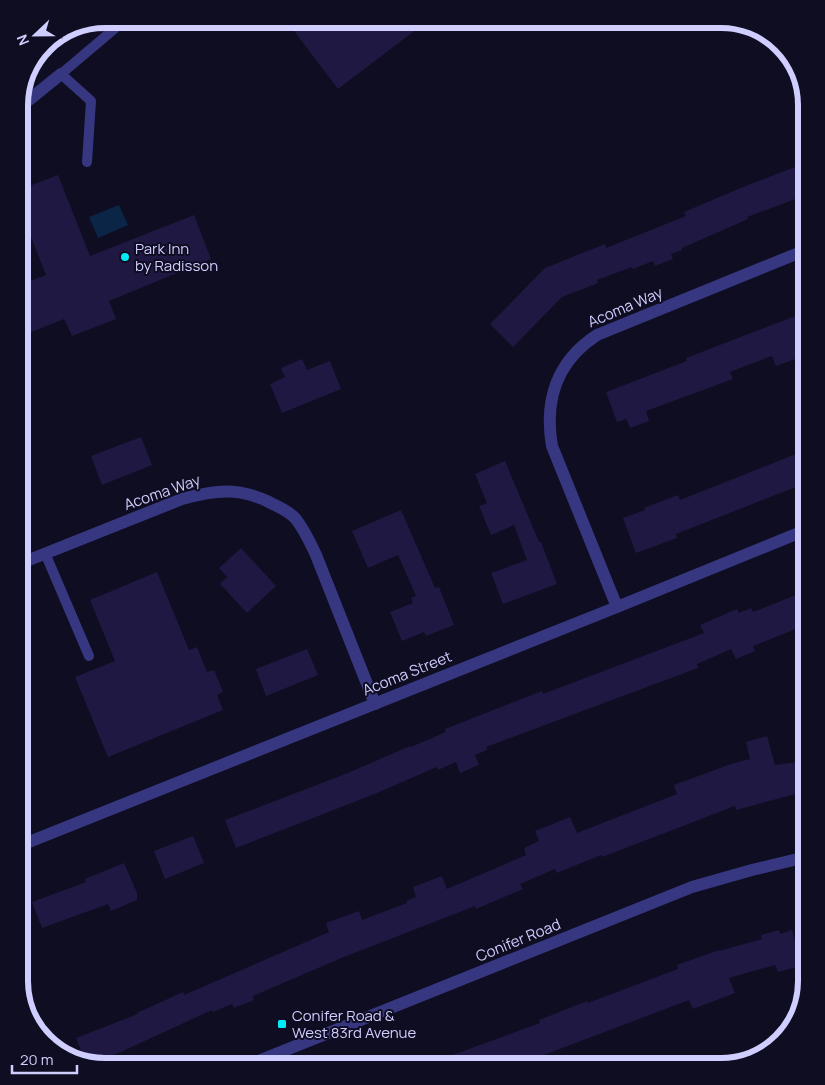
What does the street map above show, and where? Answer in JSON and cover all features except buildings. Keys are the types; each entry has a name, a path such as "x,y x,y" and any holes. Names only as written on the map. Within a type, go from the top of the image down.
{"street":[{"path":"28,101 61,74"},
{"name":"Acoma Way","path":"617,607 552,446 549,410 558,378 583,344 597,334 798,253"},
{"name":"Acoma Way","path":"27,560 182,499 204,493 227,490 254,495 286,510 296,520 306,535 316,555 375,704"},
{"name":"Acoma Street","path":"27,843 798,533"},
{"name":"Conifer Road","path":"266,1058 692,888 798,859"}],"lane":[{"path":"87,162 91,101 61,74 117,27"},
{"path":"45,553 89,656"}],"water":[{"path":"119,205 128,225 98,238 89,217"}],"place":[{"name":"Park Inn by Radisson","path":"125,257"},
{"name":"Conifer Road & West 83rd Avenue","path":"282,1024"}]}
